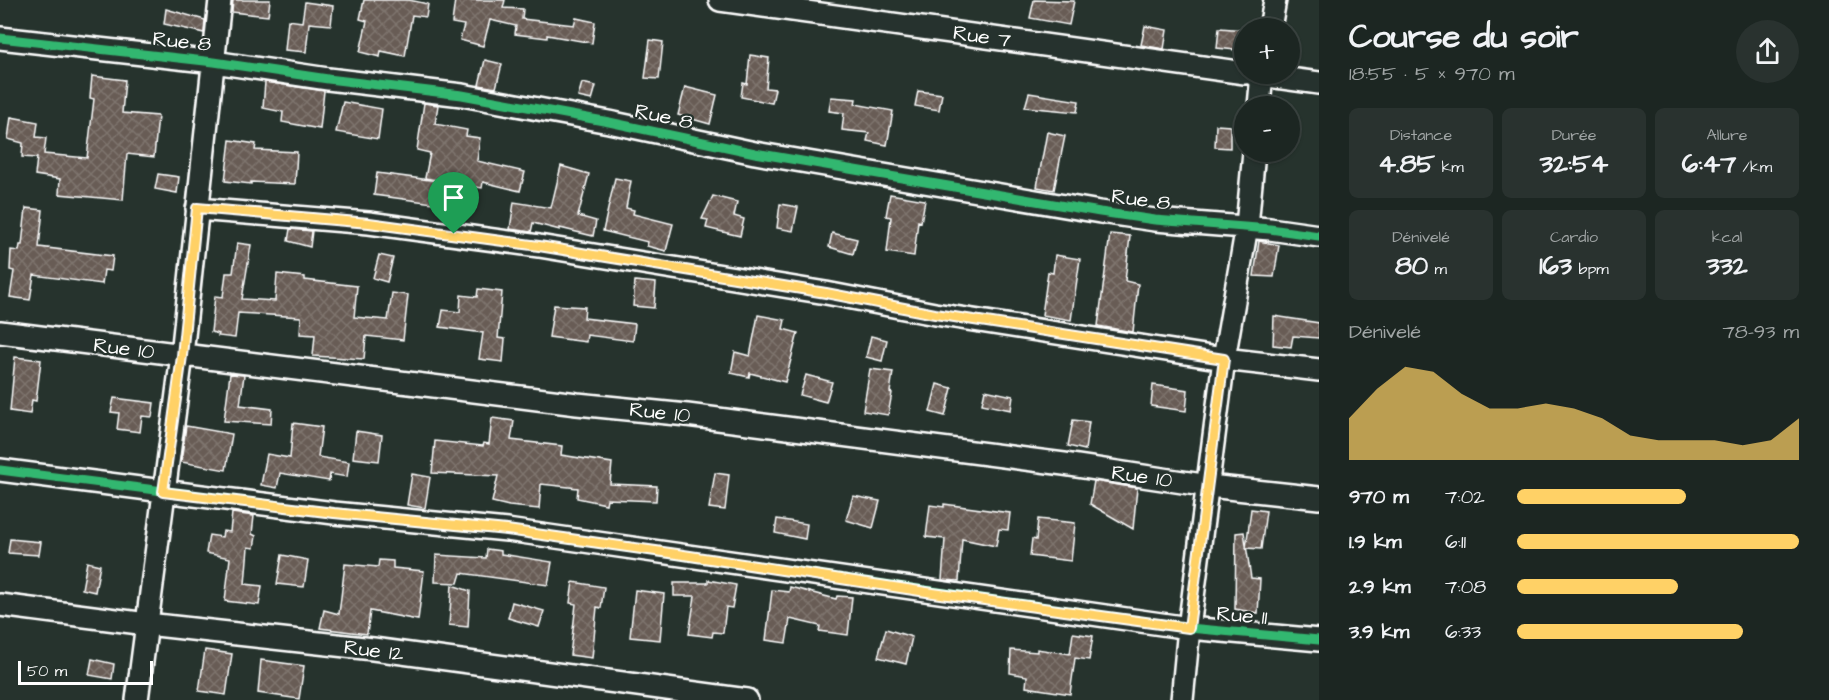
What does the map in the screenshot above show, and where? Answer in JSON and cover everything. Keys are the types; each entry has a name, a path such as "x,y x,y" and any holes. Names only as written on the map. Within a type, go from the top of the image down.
{"street":[{"path":"137,700 182,356 220,0"},
{"name":"Rue 7","path":"720,0 1234,71"},
{"path":"1272,18 1275,0"},
{"name":"Rue 8","path":"0,38 214,62 328,79 462,95 609,122 755,153 1111,214 1155,220 1246,226 1319,236"},
{"name":"Rue 7","path":"1300,80 1319,83"},
{"path":"1182,700 1189,628 1224,359 1246,226 1253,162"},
{"path":"197,208 369,223 539,246 803,289 935,314 1224,359 1319,370"},
{"name":"Rue 10","path":"0,332 182,356 687,415 1064,464 1209,486 1319,498"},
{"name":"Rue 11","path":"0,470 334,513 507,530 1189,628 1319,640"},
{"name":"Rue 12","path":"0,604 147,624 373,649 747,700"}],"building":[{"path":"233,0 270,0 268,16 232,12"},
{"path":"364,0 409,0 428,4 426,17 412,15 405,56 381,51 380,57 360,52 367,21 360,19"},
{"path":"455,0 505,0 503,8 523,9 522,19 574,25 576,18 595,22 592,43 547,35 547,38 515,34 516,26 490,20 483,46 460,40 464,25 452,23"},
{"path":"1034,0 1074,1 1069,25 1030,18"},
{"path":"305,2 333,6 331,25 309,23 306,52 285,50 288,20 302,22"},
{"path":"166,9 205,20 204,33 164,24"},
{"path":"1145,26 1167,30 1164,49 1141,45"},
{"path":"1219,28 1234,29 1234,50 1217,48"},
{"path":"650,40 663,42 659,79 645,78"},
{"path":"750,55 769,58 766,88 775,89 772,103 741,97 743,83 747,84"},
{"path":"485,60 502,64 496,88 479,85"},
{"path":"92,76 125,80 122,113 158,116 154,157 127,154 123,200 59,194 60,179 35,175 37,158 22,157 23,143 8,139 11,117 38,122 36,137 46,138 44,154 87,158 94,99 90,98"},
{"path":"265,82 324,91 320,129 282,122 283,112 263,108"},
{"path":"582,83 596,86 592,100 578,97"},
{"path":"685,87 717,95 710,124 678,115"},
{"path":"918,91 942,94 939,110 915,106"},
{"path":"1029,93 1079,101 1077,112 1025,107"},
{"path":"831,97 856,99 855,104 893,111 887,145 867,141 869,133 842,130 844,113 829,111"},
{"path":"343,102 382,109 378,139 336,132"},
{"path":"424,103 438,105 435,124 467,130 466,136 480,138 477,161 525,172 520,191 483,182 482,188 425,178 430,153 417,150"},
{"path":"1216,125 1230,126 1230,148 1215,147"},
{"path":"1047,132 1065,136 1054,190 1037,187"},
{"path":"230,140 256,144 255,150 297,152 295,184 251,182 251,184 225,181"},
{"path":"561,166 589,174 578,216 596,221 593,236 533,223 531,232 510,229 514,202 551,208"},
{"path":"377,173 437,181 433,203 374,195"},
{"path":"158,174 179,177 177,193 155,189"},
{"path":"615,178 631,181 626,208 634,210 633,214 673,224 666,251 647,246 648,242 603,231"},
{"path":"890,194 925,200 921,222 918,221 914,256 887,252 891,217 886,216"},
{"path":"713,196 737,202 734,216 744,219 740,236 706,228 708,220 702,219"},
{"path":"780,204 798,207 793,231 777,228"},
{"path":"26,208 43,210 39,247 113,256 111,271 104,270 102,284 34,275 30,300 10,297 14,271 10,270 11,250 19,251 22,245"},
{"path":"290,229 312,231 310,247 288,241"},
{"path":"832,233 857,239 853,254 829,247"},
{"path":"1110,234 1130,236 1125,281 1138,284 1133,332 1098,326"},
{"path":"1259,241 1279,245 1274,277 1254,276"},
{"path":"237,243 251,245 242,299 275,301 277,274 305,277 305,280 357,286 354,317 388,320 392,293 408,295 403,340 366,336 364,359 313,356 315,335 300,334 301,317 238,313 235,338 218,336 219,334 211,332 215,296 223,297 226,273 233,273"},
{"path":"379,255 393,258 387,282 373,278"},
{"path":"1055,255 1080,259 1071,320 1042,315 1048,272 1053,273"},
{"path":"635,281 656,283 654,308 633,306"},
{"path":"478,289 502,292 498,338 505,339 503,362 479,359 483,333 440,327 443,310 460,312 461,295 477,297"},
{"path":"554,305 585,307 584,318 635,324 633,341 587,335 586,342 549,337"},
{"path":"758,315 785,320 783,329 798,333 785,382 750,373 749,377 731,373 735,352 750,356"},
{"path":"1274,316 1319,323 1319,338 1293,336 1291,347 1273,345"},
{"path":"871,336 887,340 882,361 866,357"},
{"path":"15,357 41,360 36,401 32,400 30,414 10,411"},
{"path":"870,369 893,372 888,415 863,411"},
{"path":"230,374 244,375 240,405 272,409 271,424 224,421"},
{"path":"806,375 832,382 826,402 800,395"},
{"path":"937,384 952,388 945,416 930,412"},
{"path":"1153,385 1188,390 1186,411 1151,406"},
{"path":"985,390 1013,396 1011,410 982,404"},
{"path":"114,398 154,403 152,417 142,416 140,432 117,429 119,413 111,412"},
{"path":"492,418 514,421 511,440 562,446 561,455 612,463 610,484 657,486 656,501 607,499 606,504 577,498 578,488 541,484 539,509 509,506 492,502 498,476 432,473 435,441 483,446 484,443 489,444"},
{"path":"1073,420 1089,422 1085,450 1068,446"},
{"path":"293,423 322,427 318,457 349,462 347,477 330,474 329,481 280,473 277,488 261,485 267,454 290,458"},
{"path":"186,426 232,434 226,470 181,462"},
{"path":"356,431 382,435 379,461 353,458"},
{"path":"715,473 729,475 725,510 709,508"},
{"path":"412,474 430,477 425,508 407,505"},
{"path":"1094,481 1137,488 1133,529 1090,504"},
{"path":"853,496 880,501 873,528 846,520"},
{"path":"944,504 1010,513 1008,530 999,529 996,546 962,539 959,581 942,580 945,539 926,537 930,505 944,507"},
{"path":"1251,509 1266,511 1261,549 1246,548"},
{"path":"232,513 254,516 252,534 256,536 254,548 248,547 245,584 262,586 259,605 225,601 230,558 206,553 209,535 222,537 223,531 230,532"},
{"path":"777,519 807,524 805,539 775,533"},
{"path":"1038,519 1075,523 1071,561 1030,556 1032,539 1036,540"},
{"path":"1244,532 1251,578 1260,579 1258,613 1235,609 1236,533"},
{"path":"10,539 41,542 39,555 8,553"},
{"path":"487,549 501,551 501,554 552,562 548,585 461,573 458,583 435,582 436,555 486,558"},
{"path":"282,555 308,560 304,587 277,584"},
{"path":"379,560 393,561 393,568 424,571 418,620 370,611 367,634 320,628 324,610 339,614 345,564 378,567"},
{"path":"87,562 100,565 95,592 82,589"},
{"path":"708,580 736,585 732,608 726,607 723,633 713,632 712,637 689,634 695,596 674,596 674,583 708,583"},
{"path":"573,582 604,587 601,608 597,607 592,658 570,655 576,604 570,603"},
{"path":"452,585 470,591 468,627 449,625"},
{"path":"790,587 836,599 837,596 852,597 848,635 819,631 820,626 790,619 786,643 766,640 772,590 789,592"},
{"path":"635,590 664,594 660,640 630,637"},
{"path":"512,602 544,611 539,627 508,618"},
{"path":"886,629 912,637 906,664 878,657"},
{"path":"1073,633 1093,636 1089,660 1075,658 1070,694 1026,687 1027,676 1010,673 1011,650 1037,652 1037,649 1070,654"},
{"path":"205,650 232,654 226,695 199,691"},
{"path":"92,659 114,664 112,679 89,675"},
{"path":"261,660 304,666 299,699 258,693"}],"cycle path":[{"path":"0,38 214,62 328,79 462,95 609,122 755,153 1100,212 1155,220 1270,229 1319,236"},
{"path":"0,470 334,513 507,530 1189,628 1319,640"}],"route":[{"path":"197,208 369,223 454,234 679,268 935,314 1224,359 1189,628 507,530 334,513 163,492 182,356 197,208"}]}
